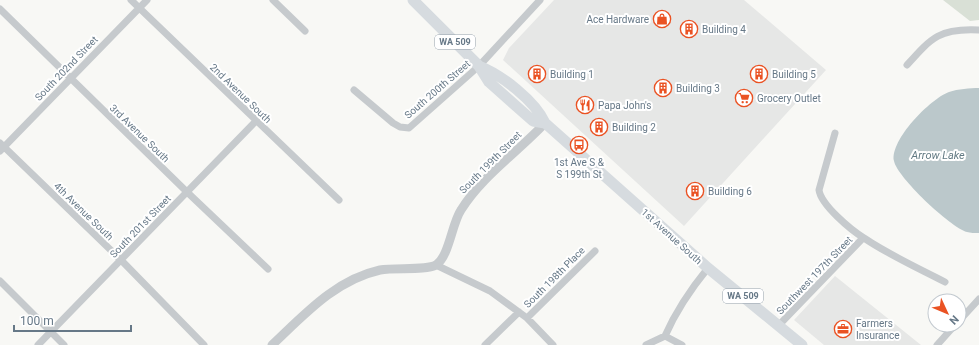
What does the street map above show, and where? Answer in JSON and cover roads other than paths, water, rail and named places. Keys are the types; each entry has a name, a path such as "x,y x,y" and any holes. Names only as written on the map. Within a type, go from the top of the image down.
{"main road":[{"name":"1st Avenue South","path":"413,0 479,66 489,82 533,121 545,123 708,268 780,325 802,345"}],"street":[{"name":"2nd Avenue South","path":"131,0 339,200"},
{"name":"South 202nd Street","path":"1,147 147,0"},
{"path":"273,0 305,31"},
{"name":"South 200th Street","path":"354,90 393,123 400,127 409,128 479,66 540,0"},
{"name":"3rd Avenue South","path":"0,9 268,269"},
{"path":"906,65 926,43 938,35 950,30 979,30"},
{"name":"South 201st Street","path":"38,345 256,121"},
{"name":"South 199th Street","path":"436,265 445,254 455,220 465,203 545,123"},
{"path":"835,133 819,190 820,197 826,205 863,238 945,282"},
{"name":"4th Avenue South","path":"1,147 121,260 204,345"},
{"name":"Southwest 197th Street","path":"780,325 863,238"},
{"name":"South 198th Place","path":"528,318 595,251"},
{"path":"272,345 326,296 342,284 362,275 381,270 397,268 425,268 436,265 490,291 528,318 553,345"},
{"path":"646,345 665,336 674,315 688,293 708,268"},
{"path":"0,281 64,345"},
{"path":"967,312 979,299"},
{"path":"485,345 519,312"},
{"path":"936,345 947,333"},
{"path":"665,336 682,345"}],"water":[{"name":"Arrow Lake","path":"979,88 979,233 974,233 967,232 959,228 925,201 897,168 894,161 894,152 898,142 913,121 922,111 941,96 956,90"}],"place":[{"name":"Ace Hardware","path":"662,19"},
{"name":"Building 4","path":"689,29"},
{"name":"Building 1","path":"537,74"},
{"name":"Building 5","path":"759,74"},
{"name":"Building 3","path":"663,88"},
{"name":"Grocery Outlet","path":"744,98"},
{"name":"Papa John's","path":"585,105"},
{"name":"Building 2","path":"599,127"},
{"name":"1st Ave S & S 199th St","path":"579,145"},
{"name":"Building 6","path":"695,191"},
{"name":"Farmers Insurance","path":"843,329"}]}
